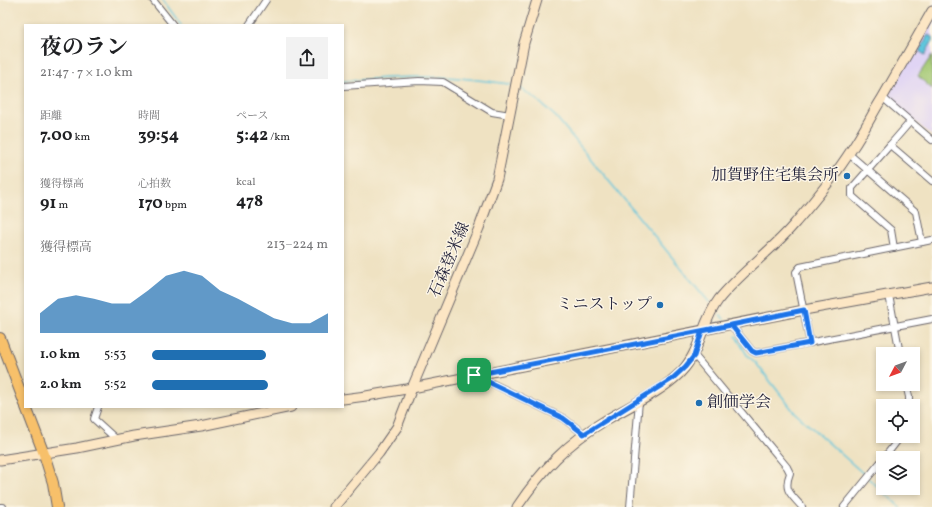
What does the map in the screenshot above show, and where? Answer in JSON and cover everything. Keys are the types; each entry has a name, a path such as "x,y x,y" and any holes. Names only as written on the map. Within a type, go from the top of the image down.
{"main road":[{"path":"0,338 24,401"},
{"path":"27,408 53,483 57,507"}],"street":[{"path":"153,0 172,24"},
{"path":"250,24 266,0"},
{"name":"石森登米線","path":"334,507 379,453 397,427 479,228 494,190 524,43 538,0"},
{"path":"517,507 538,477 557,457 584,434 672,379 685,367 694,356 702,331 712,309 739,276 774,246 792,227 849,154 932,12"},
{"path":"344,86 436,80 443,82 492,112 510,115"},
{"path":"882,97 932,140"},
{"path":"894,248 891,230 852,196 852,188 910,122"},
{"path":"890,145 932,181"},
{"path":"849,154 916,212 922,242"},
{"path":"810,343 796,272 800,267 932,240"},
{"path":"344,399 412,388 804,310 932,287"},
{"path":"889,295 899,347"},
{"path":"731,325 752,351 756,353 932,319"},
{"path":"694,356 787,467 790,473 786,482 787,488 802,507"},
{"path":"474,375 563,418 584,434"},
{"path":"630,507 639,400"},
{"path":"98,408 94,419 116,439"},
{"path":"0,460 44,454 116,439 201,426 286,408"},
{"path":"888,451 895,443"},
{"path":"844,507 876,467"}],"shaded area":[{"path":"932,15 932,136 887,98"}],"green space":[{"path":"932,55 932,89 918,76"}],"water":[{"path":"928,35 932,37 932,42 925,55 919,51"}],"waterway":[{"path":"163,0 180,24"},
{"path":"344,81 405,77 442,77 510,84"},
{"path":"520,88 535,98 556,117 709,302"},
{"path":"720,315 724,319"},
{"path":"736,336 747,355 756,363 795,413 866,476"},
{"path":"869,479 900,507"}],"place":[{"name":"加賀野住宅集会所","path":"847,176"},
{"name":"ミニストップ","path":"660,305"},
{"name":"創価学会","path":"699,403"}],"route":[{"path":"474,375 563,418 584,434 666,384 679,373 694,356 702,331 804,310 810,343 756,353 752,351 731,325 474,375"}]}
